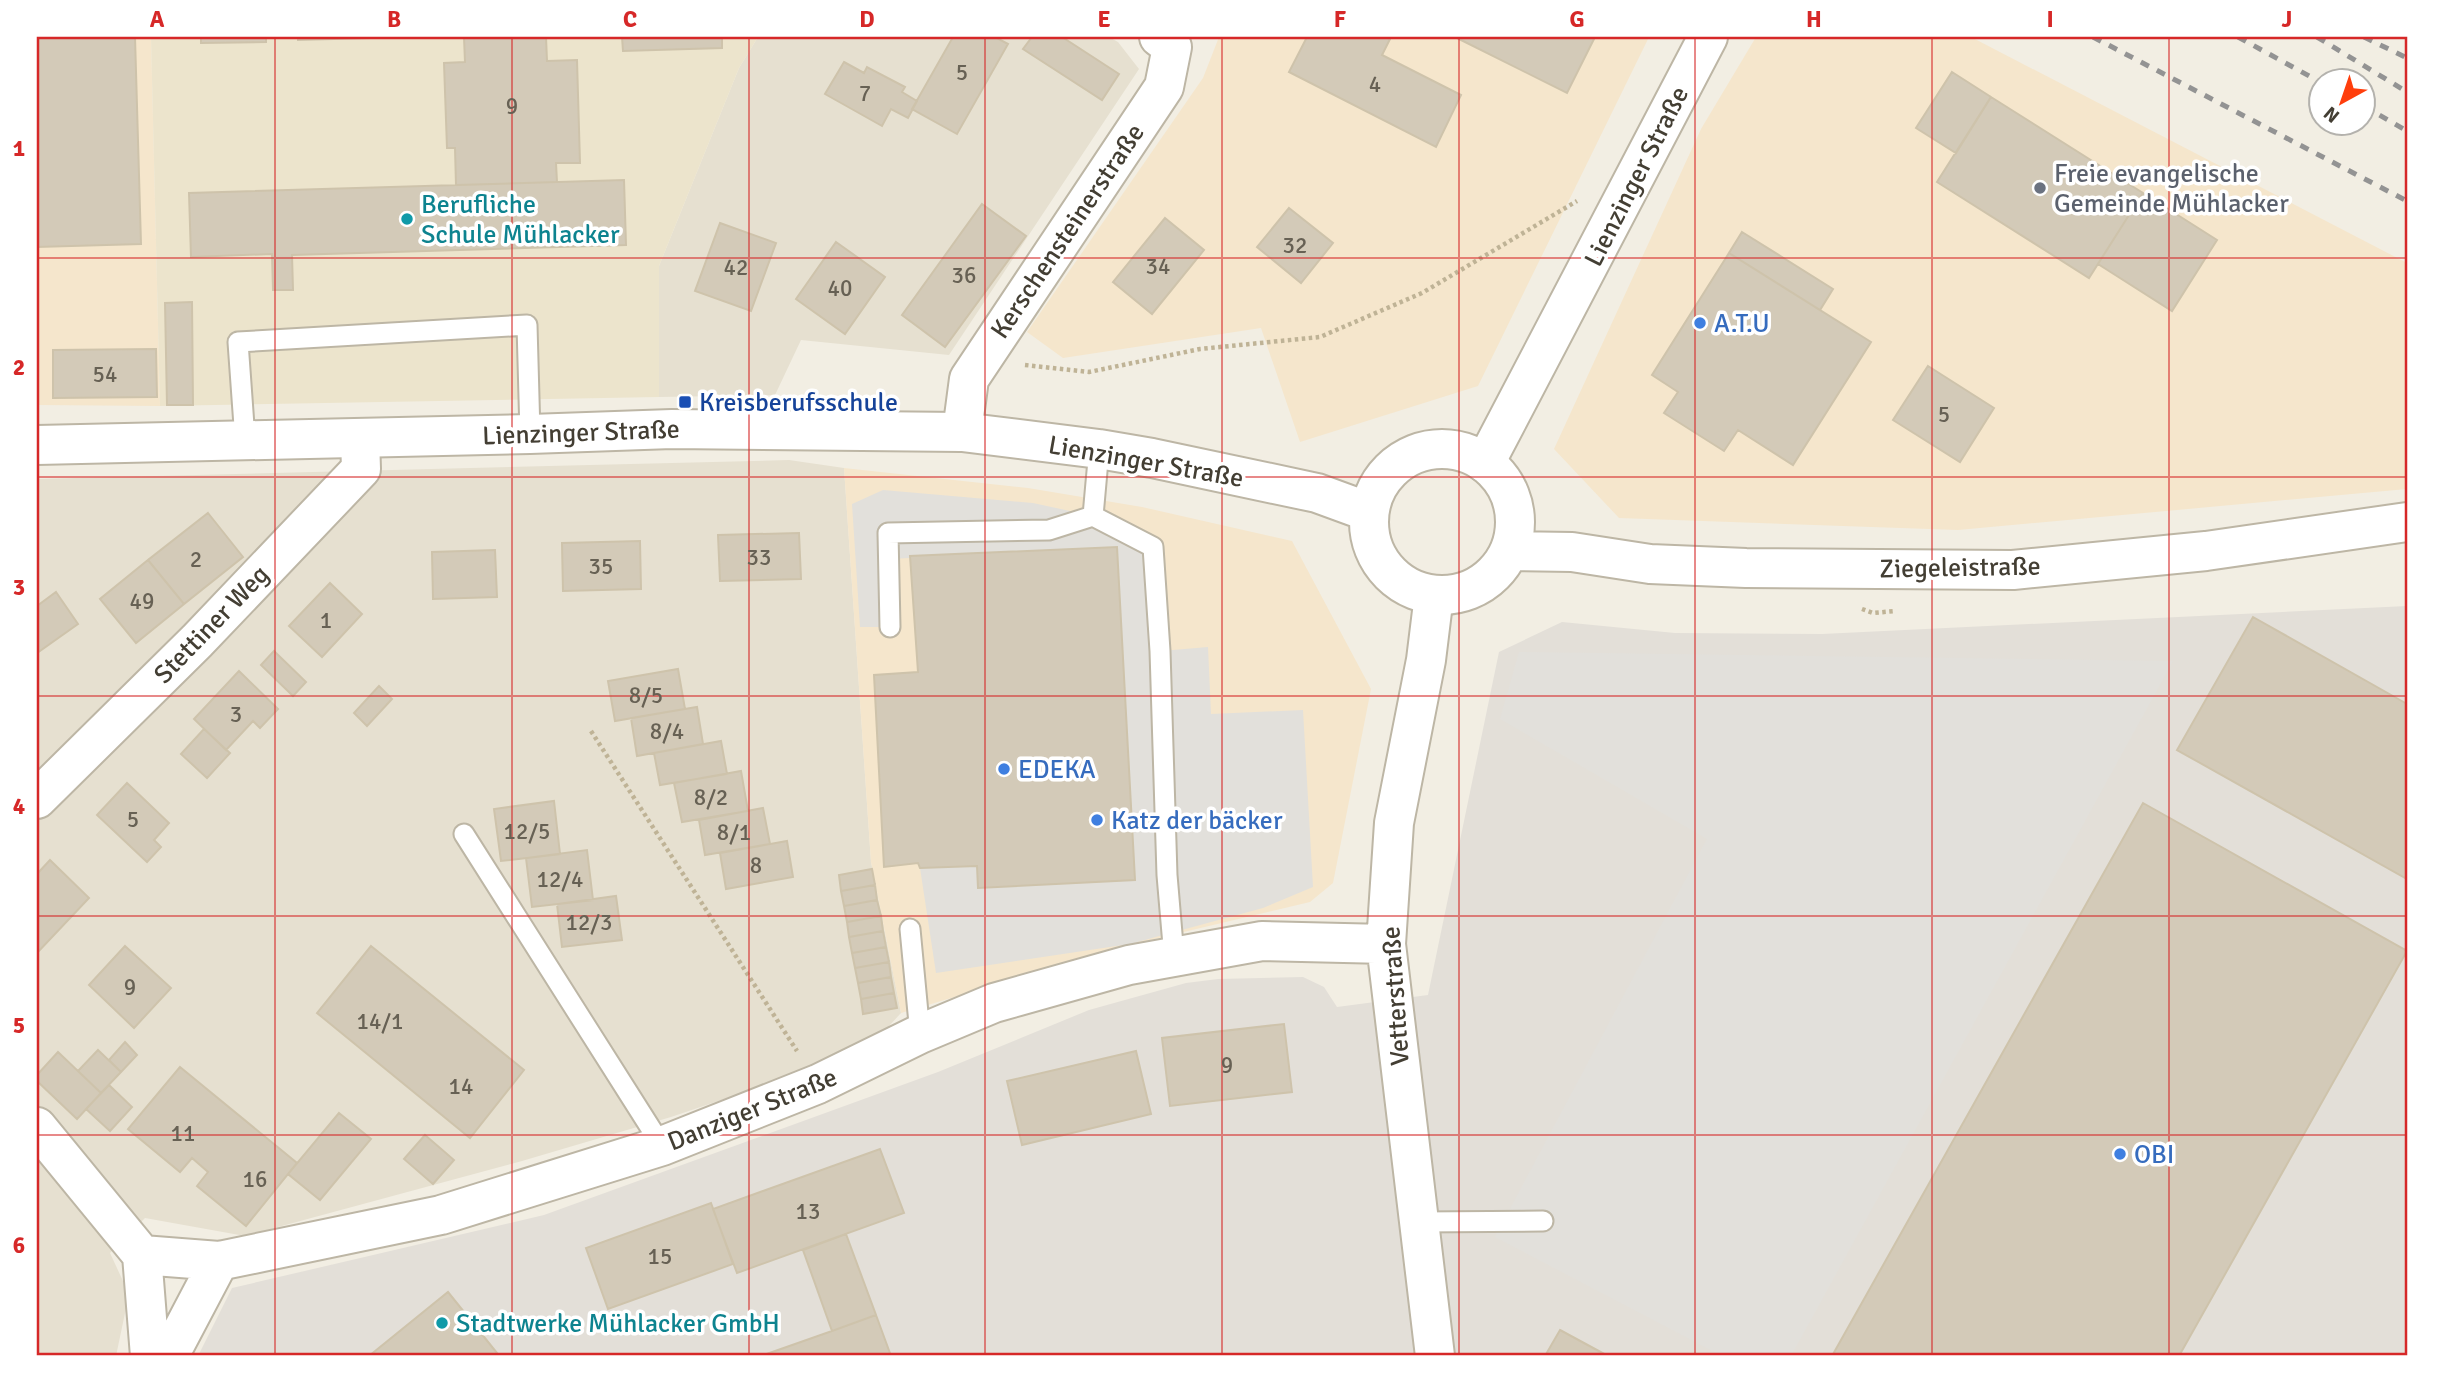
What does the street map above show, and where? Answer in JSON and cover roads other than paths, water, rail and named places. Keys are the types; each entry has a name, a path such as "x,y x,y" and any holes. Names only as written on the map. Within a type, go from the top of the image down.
{"street":[{"name":"Kerschensteinerstraße","path":"962,432 969,379 1164,87 1172,47 1159,37"},
{"name":"Lienzinger Straße","path":"1485,463 1708,37"},
{"name":"Lienzinger Straße","path":"37,445 672,429 962,432 1099,449 1317,493 1369,512"},
{"name":"Stettiner Weg","path":"37,799 197,641 361,469 360,438"},
{"path":"1437,449 1462,451 1485,463 1503,480 1513,502 1516,527 1510,551 1497,570 1479,585 1458,594 1434,595 1412,589 1392,576 1378,558 1369,536 1369,512 1376,488 1392,468 1412,454 1437,449"},
{"name":"Ziegeleistraße","path":"1510,551 1572,552 1650,564 1746,568 2013,570 2207,551 2407,522"},
{"name":"Vetterstraße","path":"1434,595 1426,660 1394,823 1386,944 1435,1356"},
{"name":"Danziger Straße","path":"219,1261 441,1216 662,1146 818,1084 920,1034 995,1003 1129,965 1262,941 1386,944"},
{"path":"37,1127 142,1255 150,1356"},
{"path":"142,1255 219,1261 169,1356"}],"lane":[{"path":"245,440 238,342 527,325 530,434"},
{"path":"1093,516 1099,449"},
{"path":"890,627 888,533 1049,530 1093,516 1153,547 1174,957"},
{"path":"464,835 662,1146"},
{"path":"910,929 920,1034"},
{"path":"1419,1222 1543,1221"}],"railway":[{"path":"2093,37 2407,201"},
{"path":"2238,37 2308,75"},
{"path":"2317,37 2407,92"},
{"path":"2364,37 2407,58"},
{"path":"2378,114 2407,131"}],"place":[{"name":"Freie evangelische Gemeinde Mühlacker","path":"2040,188"},
{"name":"Berufliche Schule Mühlacker","path":"407,219"},
{"name":"A.T.U","path":"1700,323"},
{"name":"Kreisberufsschule","path":"685,402"},
{"name":"EDEKA","path":"1004,769"},
{"name":"Katz der bäcker","path":"1097,820"},
{"name":"OBI","path":"2120,1154"},
{"name":"Stadtwerke Mühlacker GmbH","path":"442,1323"}]}
